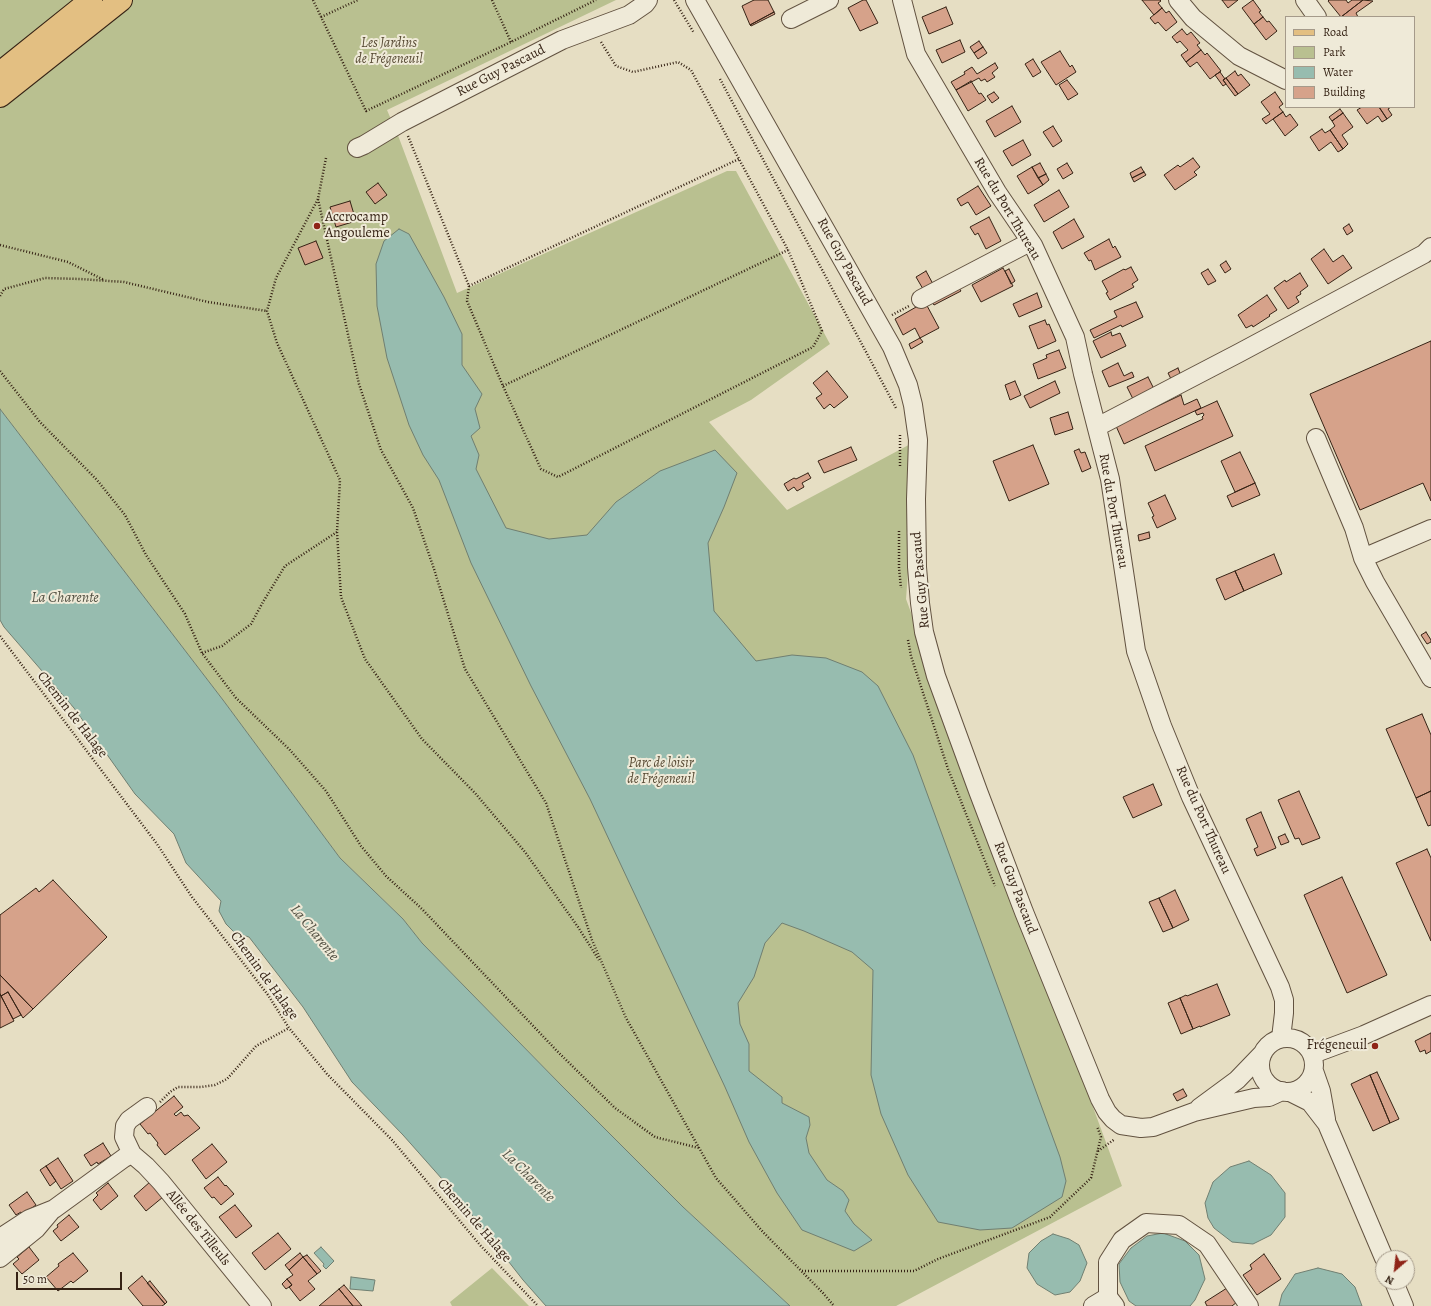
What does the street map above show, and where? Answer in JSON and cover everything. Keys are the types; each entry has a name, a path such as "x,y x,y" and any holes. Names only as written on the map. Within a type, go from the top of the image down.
{"main road":[{"path":"0,73 91,0"},
{"path":"0,96 121,0"}],"street":[{"name":"Rue Guy Pascaud","path":"357,148 402,122 562,40 629,15 645,4 648,0"},
{"name":"Rue Guy Pascaud","path":"696,0 892,347 908,385 917,424 918,440 916,499 917,567 920,603 924,632 936,676 1024,912 1107,1112 1113,1120 1121,1125 1141,1128 1153,1127 1194,1112 1254,1098 1269,1097 1286,1092"},
{"path":"791,19 829,0"},
{"path":"1178,0 1193,18 1239,56 1285,79"},
{"path":"1305,0 1316,16"},
{"name":"Rue du Port Thureau","path":"909,4 916,54 997,192 1030,242 1075,337 1110,479 1136,650 1162,726 1191,797 1280,987 1284,1000 1282,1038"},
{"path":"921,299 1030,242"},
{"path":"1097,426 1239,353 1424,254 1431,247"},
{"path":"1316,438 1354,528 1363,558 1375,582 1431,678"},
{"path":"1363,558 1431,529"},
{"path":"1313,1063 1364,1035 1431,1005"},
{"path":"1327,1124 1310,1102 1275,1089 1268,1084 1264,1078 1260,1061 1267,1046 1274,1041 1282,1038 1297,1039 1309,1048 1321,1092 1327,1124 1381,1250"},
{"name":"Rue Guy Pascaud","path":"1194,1112 1237,1080 1263,1053"},
{"path":"1286,1092 1298,1090 1305,1086 1310,1079 1313,1063"},
{"path":"0,1258 36,1229 54,1209 124,1158 132,1154 124,1137 125,1126 129,1120 147,1108"},
{"name":"Allée des Tilleuls","path":"132,1154 161,1182 262,1306"},
{"path":"0,1238 29,1218 54,1209"},
{"path":"1105,1303 1108,1262 1122,1240 1146,1223 1179,1225 1207,1244 1249,1306"},
{"path":"1397,1290 1404,1306"}],"path":[{"path":"313,0 366,111 596,0"},
{"path":"321,18 358,0"},
{"path":"492,0 511,42"},
{"path":"402,122 469,286 466,301 503,386 541,469 558,477 813,347 822,331 788,250 691,70 678,62 634,72 616,66 592,29"},
{"path":"326,158 318,199 276,278 267,311 278,343 340,480 337,532 341,597 365,659 422,739 475,793 525,852 578,927 604,967"},
{"path":"469,286 739,159"},
{"path":"318,199 359,384 381,450 413,508 465,668 546,803 592,940 626,1018 716,1178 763,1232 834,1306"},
{"path":"0,245 68,262 106,281"},
{"path":"503,386 788,250"},
{"path":"0,296 4,289 45,278 80,279 124,282 208,302 267,311"},
{"path":"878,323 921,299"},
{"path":"0,371 40,422 97,480 125,514 146,555 185,614 202,653 236,698 289,749 326,791 361,846 386,876 422,909 557,1051 615,1108 655,1138 699,1148"},
{"path":"202,653 222,646 251,624 286,566 337,532"},
{"name":"Chemin de Halage","path":"0,636 157,844 192,897 268,995 289,1028 327,1074 392,1140 480,1245 538,1306"},
{"path":"147,1108 160,1102 170,1092 178,1087 201,1087 215,1085 227,1079 256,1046 289,1028"},
{"path":"802,1271 914,1271 938,1259 1050,1217 1091,1178 1098,1152"}],"green space":[{"name":"Parc de loisir de Frégeneuil","path":"0,0 616,0 387,110 399,138 457,293 727,171 736,171 830,344 751,400 709,422 787,510 918,440 906,599 1122,1186 896,1306 790,1306 683,1207 422,943 403,919 340,858 223,700 0,409"},
{"path":"492,1268 529,1306 452,1306 450,1302"}],"water":[{"path":"399,229 409,234 444,297 462,334 462,365 482,394 475,409 480,428 471,436 479,455 476,469 506,528 549,539 587,535 616,502 660,471 715,450 737,473 708,543 714,611 756,661 792,655 826,658 862,672 878,686 913,755 1060,1157 1066,1181 1062,1197 1012,1228 980,1230 938,1222 908,1175 881,1114 871,1075 873,970 852,952 782,923 765,943 754,977 738,1003 740,1024 749,1044 749,1071 782,1097 782,1103 809,1117 810,1125 806,1138 809,1153 827,1180 843,1191 849,1200 845,1211 854,1224 872,1240 854,1251 802,1230 777,1193 749,1142 725,1087 590,799 531,686 471,563 439,480 423,455 409,425 387,358 377,306 376,264 384,241"},
{"name":"La Charente","path":"0,409 223,700 340,858 403,919 422,943 683,1207 790,1306 546,1306 523,1280 458,1197 403,1135 352,1082 303,1007 249,937 235,933 226,924 219,911 221,901 186,863 174,834 135,794 74,708 4,627 0,620"},
{"path":"1249,1161 1271,1175 1285,1193 1285,1217 1271,1235 1253,1244 1232,1242 1214,1228 1208,1218 1205,1203 1213,1182 1230,1167"},
{"path":"1163,1233 1185,1241 1199,1255 1205,1279 1195,1300 1190,1306 1136,1306 1129,1301 1120,1282 1119,1264 1131,1248 1147,1236"},
{"path":"1053,1234 1069,1239 1079,1245 1087,1263 1080,1281 1070,1292 1055,1295 1037,1284 1027,1268 1029,1253 1041,1241"},
{"path":"321,1247 334,1261 326,1269 323,1266 324,1264 314,1253"},
{"path":"1318,1268 1342,1274 1355,1287 1362,1306 1279,1306 1282,1294 1295,1274"},
{"path":"351,1277 375,1280 373,1291 350,1289"}],"building":[{"path":"754,0 768,0 774,12 750,25 742,6"},
{"path":"863,0 866,0 878,23 860,31 848,8"},
{"path":"1142,0 1160,0 1161,1 1158,3 1162,8 1154,15"},
{"path":"1222,0 1238,0 1228,8"},
{"path":"1253,0 1261,11 1259,12 1263,17 1254,24 1242,8"},
{"path":"1346,0 1348,3 1352,0 1363,0 1342,16 1340,16 1328,1"},
{"path":"1363,0 1373,1 1356,13 1358,16 1342,16"},
{"path":"946,7 953,24 929,34 922,17"},
{"path":"1162,8 1166,13 1169,11 1177,22 1166,31 1158,22 1155,24 1150,18"},
{"path":"774,12 775,14 751,26 750,25"},
{"path":"1263,17 1267,22 1269,21 1277,31 1266,40 1254,24"},
{"path":"1182,29 1187,35 1191,32 1200,43 1197,45 1201,50 1186,62 1181,55 1188,50 1180,41 1177,43 1172,37"},
{"path":"960,40 965,52 942,63 936,50"},
{"path":"979,41 983,47 974,53 970,47"},
{"path":"983,47 987,53 978,59 974,53"},
{"path":"1201,50 1205,55 1207,53 1221,71 1210,79 1197,62 1190,67 1186,62"},
{"path":"1060,51 1070,67 1072,65 1076,72 1056,85 1041,62"},
{"path":"1033,59 1041,72 1033,77 1025,64"},
{"path":"995,63 998,68 992,73 995,77 987,82 985,79 981,81 979,78 956,90 951,82 965,74 964,72 972,67 977,74"},
{"path":"1235,71 1238,76 1241,74 1250,85 1238,94 1226,78"},
{"path":"1220,72 1225,79 1223,80 1226,84 1223,86 1215,75"},
{"path":"1226,78 1238,94 1235,96 1223,80"},
{"path":"1067,80 1078,94 1068,100 1059,85"},
{"path":"971,81 979,94 981,93 986,100 968,111 956,90"},
{"path":"994,92 999,98 992,103 987,96"},
{"path":"1275,92 1283,104 1279,107 1283,112 1266,124 1262,119 1270,114 1261,102"},
{"path":"1012,106 1021,122 995,137 986,121"},
{"path":"1360,108 1380,108 1387,119 1382,122 1378,116 1367,124 1357,110"},
{"path":"1380,108 1390,108 1388,109 1392,115 1387,119"},
{"path":"1340,109 1343,113 1332,121 1329,117"},
{"path":"1283,112 1286,117 1290,114 1298,125 1285,136 1273,119"},
{"path":"1343,113 1353,127 1342,135 1348,144 1343,149 1330,130 1335,126 1332,121"},
{"path":"1053,126 1062,141 1053,147 1043,132"},
{"path":"1322,129 1325,133 1330,130 1343,149 1338,152 1331,142 1319,151 1310,137"},
{"path":"1023,140 1031,155 1012,166 1003,151"},
{"path":"1193,158 1200,167 1194,172 1197,175 1175,190 1164,175 1178,165 1180,167"},
{"path":"1040,163 1046,174 1038,178 1032,167"},
{"path":"1067,163 1073,173 1063,179 1057,169"},
{"path":"1032,167 1043,185 1028,194 1017,176"},
{"path":"1141,167 1144,172 1132,178 1130,173"},
{"path":"1144,172 1146,175 1134,182 1132,178"},
{"path":"1046,174 1049,180 1043,185 1038,178"},
{"path":"378,183 387,195 375,204 366,192"},
{"path":"978,186 991,206 976,215 968,202 961,206 957,199"},
{"path":"1059,190 1069,207 1044,222 1034,205"},
{"path":"350,201 356,221 336,227 330,207"},
{"path":"989,217 1001,241 986,249 978,233 975,235 970,227"},
{"path":"1074,219 1084,237 1062,249 1053,232"},
{"path":"1349,224 1353,231 1347,235 1343,228"},
{"path":"1109,239 1113,248 1115,246 1121,257 1095,270 1091,260 1089,261 1084,253"},
{"path":"316,241 323,258 305,265 298,248"},
{"path":"1324,249 1333,262 1343,255 1352,268 1328,284 1311,259"},
{"path":"1226,261 1231,269 1225,273 1220,265"},
{"path":"1131,267 1138,280 1132,284 1134,287 1110,300 1106,293 1108,292 1102,281 1124,269 1125,270"},
{"path":"1003,268 1013,286 981,302 972,285"},
{"path":"1009,269 1015,281 1011,284 1005,271"},
{"path":"1208,269 1216,281 1208,285 1201,273"},
{"path":"926,271 933,284 923,289 916,277"},
{"path":"1300,273 1308,286 1296,297 1299,302 1288,309 1274,288 1285,280 1286,282"},
{"path":"959,288 961,291 934,305 932,302"},
{"path":"1037,293 1042,307 1019,317 1013,304"},
{"path":"1267,295 1277,310 1253,327 1252,325 1246,328 1238,315"},
{"path":"925,302 939,328 920,338 915,328 903,335 895,319"},
{"path":"1136,302 1143,317 1122,327 1121,325 1094,338 1090,330 1117,317 1114,311"},
{"path":"1045,320 1047,325 1049,324 1056,341 1038,349 1029,326"},
{"path":"1111,332 1112,336 1120,333 1126,346 1101,358 1093,341"},
{"path":"920,338 923,342 911,349 909,344"},
{"path":"1431,341 1431,501 1423,483 1360,510 1310,394"},
{"path":"1059,350 1066,368 1038,379 1033,364 1047,358 1046,355"},
{"path":"1118,363 1124,376 1132,372 1134,377 1109,387 1102,371"},
{"path":"1178,368 1183,381 1174,385 1168,373"},
{"path":"827,371 848,397 834,408 830,404 824,409 816,398 822,394 813,383"},
{"path":"1148,377 1156,393 1135,403 1127,387"},
{"path":"1015,381 1021,395 1010,400 1005,385"},
{"path":"1055,381 1060,393 1030,408 1024,396"},
{"path":"1181,395 1184,405 1197,399 1201,408 1124,444 1116,426"},
{"path":"1217,401 1233,436 1155,471 1145,446 1203,419 1203,413 1197,415 1195,411"},
{"path":"1068,412 1073,429 1055,435 1050,418"},
{"path":"1033,445 1049,484 1009,501 993,461"},
{"path":"851,447 857,460 824,473 818,461"},
{"path":"1079,449 1081,453 1085,452 1091,468 1082,472 1074,451"},
{"path":"1240,452 1255,483 1235,492 1221,461"},
{"path":"808,473 811,478 802,483 804,487 797,491 794,487 788,491 784,484 794,478 796,479"},
{"path":"1255,483 1260,495 1232,507 1227,496"},
{"path":"1165,495 1176,519 1157,528 1152,517 1154,516 1148,503"},
{"path":"1149,532 1150,538 1139,541 1138,535"},
{"path":"1274,554 1282,574 1244,591 1235,571"},
{"path":"1235,571 1244,591 1225,600 1216,579"},
{"path":"1426,632 1431,640 1431,642 1427,644 1421,635"},
{"path":"1422,714 1431,735 1431,791 1416,798 1386,729"},
{"path":"1153,784 1162,805 1133,818 1123,797"},
{"path":"1299,791 1320,838 1302,845 1299,838 1295,839 1278,800"},
{"path":"1431,791 1431,825 1428,826 1416,798"},
{"path":"1261,812 1276,848 1257,856 1254,849 1258,847 1246,819"},
{"path":"1285,834 1289,842 1281,845 1278,837"},
{"path":"1427,849 1431,858 1431,941 1396,863"},
{"path":"1342,877 1387,975 1347,993 1304,895"},
{"path":"53,880 107,937 33,1009 0,975 0,915 36,888 39,892"},
{"path":"1175,890 1189,920 1173,928 1159,898"},
{"path":"1159,898 1173,928 1163,932 1149,902"},
{"path":"0,975 33,1009 23,1018 8,992 1,996"},
{"path":"1217,984 1230,1015 1193,1029 1180,998"},
{"path":"8,992 21,1015 13,1019 1,996"},
{"path":"0,994 14,1021 0,1028"},
{"path":"1180,998 1193,1029 1181,1034 1168,1003"},
{"path":"1431,1033 1431,1051 1426,1054 1425,1050 1420,1052 1415,1041"},
{"path":"1377,1072 1399,1119 1390,1123 1370,1075"},
{"path":"1370,1075 1390,1123 1373,1131 1351,1084"},
{"path":"1183,1089 1187,1096 1177,1101 1173,1094"},
{"path":"174,1096 183,1107 174,1114 176,1116 181,1112 184,1116 188,1115 200,1128 165,1155 150,1133 148,1134 140,1124"},
{"path":"103,1143 111,1156 98,1164 97,1162 91,1166 84,1155"},
{"path":"212,1144 227,1162 206,1179 192,1160"},
{"path":"58,1158 73,1181 61,1189 46,1166"},
{"path":"46,1166 56,1181 50,1186 40,1170"},
{"path":"218,1177 234,1194 221,1205 214,1197 212,1198 204,1188"},
{"path":"150,1182 163,1197 146,1211 134,1196"},
{"path":"108,1183 118,1196 101,1210 93,1200 98,1195 96,1193"},
{"path":"27,1192 36,1205 23,1214 21,1212 16,1215 9,1205"},
{"path":"235,1205 252,1226 236,1238 219,1217"},
{"path":"69,1215 79,1227 61,1241 53,1231 58,1227 57,1225"},
{"path":"278,1233 291,1249 265,1270 252,1253"},
{"path":"29,1247 39,1260 22,1274 13,1264 19,1259 17,1257"},
{"path":"73,1253 88,1271 73,1283 71,1281 58,1291 46,1277 59,1266 58,1264"},
{"path":"300,1253 303,1257 289,1270 285,1265"},
{"path":"1264,1254 1281,1279 1257,1295 1243,1275 1252,1269 1250,1265"},
{"path":"307,1255 321,1271 317,1274 303,1257"},
{"path":"303,1257 317,1274 308,1281 315,1289 300,1301 289,1287 292,1285 287,1279 293,1275 289,1270"},
{"path":"142,1276 165,1304 162,1306 143,1306 128,1288"},
{"path":"287,1279 292,1285 286,1289 282,1284"},
{"path":"150,1281 167,1302 165,1304 147,1283"},
{"path":"344,1285 362,1306 353,1306 339,1289"},
{"path":"1227,1288 1237,1302 1232,1306 1207,1306 1205,1302"},
{"path":"339,1289 353,1306 319,1306"}],"place":[{"name":"Accrocamp Angouleme","path":"317,226"},
{"name":"Frégeneuil","path":"1375,1046"}],"park label":[{"name":"Les Jardins de Frégeneuil","path":"389,52"}]}
